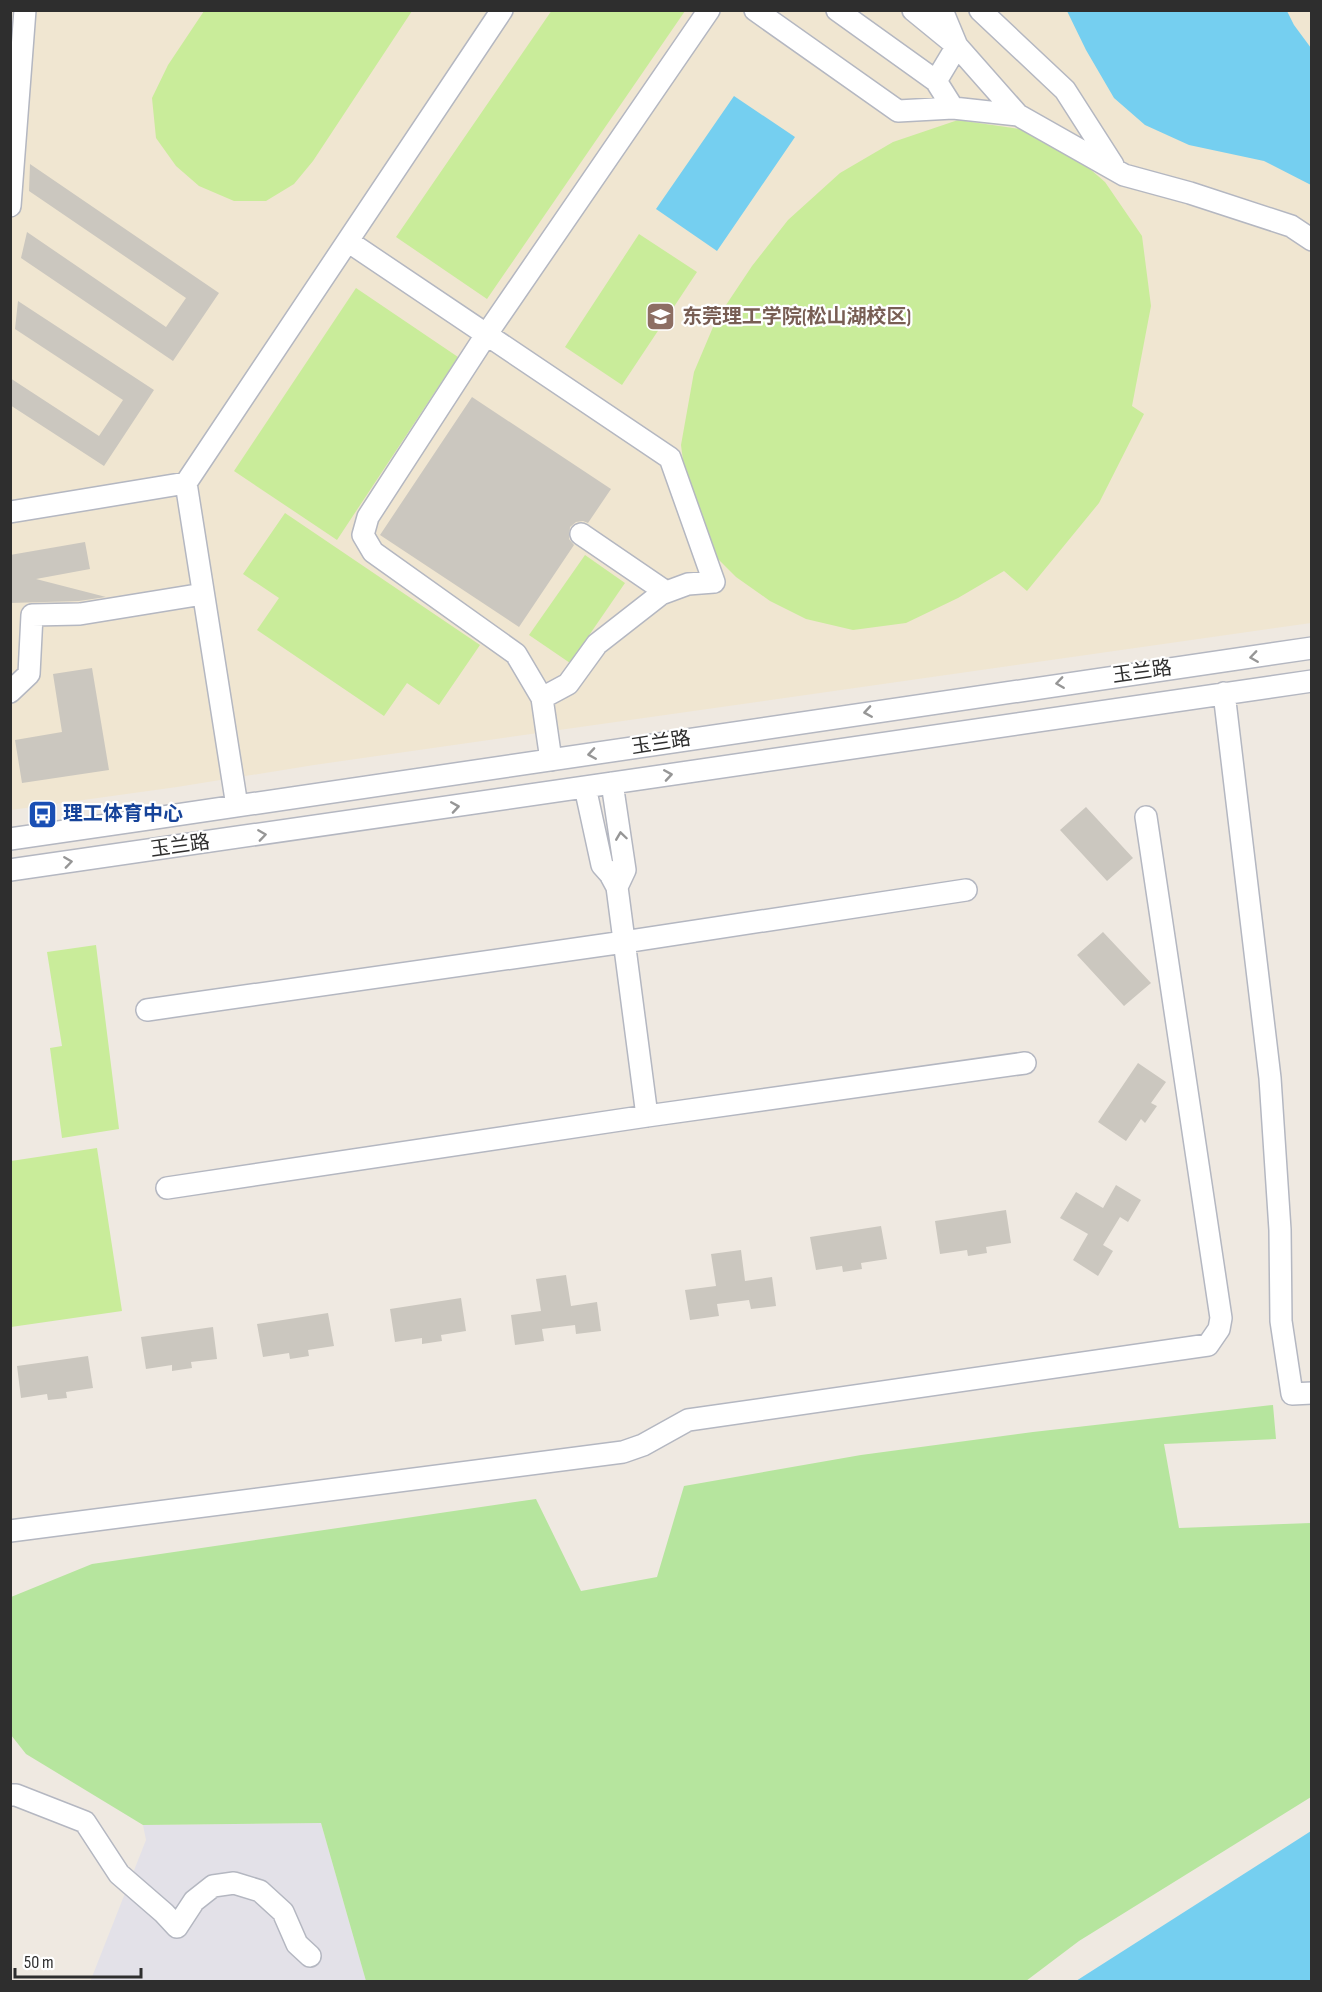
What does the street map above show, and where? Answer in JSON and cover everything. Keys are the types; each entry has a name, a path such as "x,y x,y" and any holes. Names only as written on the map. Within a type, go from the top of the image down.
{"street":[{"path":"10,206 25,10"},
{"path":"237,806 186,483 502,10"},
{"path":"551,760 542,698 516,654 373,552 363,535 368,517 486,335 709,10"},
{"path":"755,10 898,111 953,108 1018,115"},
{"path":"837,10 936,81 953,108"},
{"path":"913,10 957,46 1018,115 1117,171 1291,226 1311,240"},
{"path":"942,10 957,46"},
{"path":"980,10 1065,90 1117,171"},
{"path":"936,81 957,46"},
{"path":"349,242 670,458 714,582 688,584 661,594 597,644 568,684 542,698"},
{"path":"10,512 186,483"},
{"path":"581,534 666,592"},
{"path":"10,692 29,674 32,615 80,614 203,594"},
{"name":"玉兰路","path":"10,839 1311,648"},
{"name":"玉兰路","path":"10,870 357,822 1021,722 1311,681"},
{"path":"1224,693 1270,1078 1280,1230 1281,1321 1302,1394"},
{"path":"612,783 625,870 617,887"},
{"path":"585,787 602,864 617,887 647,1116"},
{"path":"10,1531 614,1454 644,1445 688,1420 1208,1345 1219,1329 1221,1318 1146,817"},
{"path":"147,1010 624,942 966,890"},
{"path":"167,1188 647,1116 1025,1063"},
{"path":"10,1795 16,1795 85,1822 119,1874 164,1913 177,1928 194,1900 213,1886 234,1883 260,1891 283,1912 297,1944 310,1956"}],"shaded area":[{"name":"东莞理工学院(松山湖校区)","path":"10,11 1311,11 1311,623 11,810"},
{"path":"321,1823 366,1981 90,1982 146,1840 143,1825"}],"green space":[{"path":"552,10 685,11 487,299 396,237"},
{"path":"204,11 412,11 313,161 294,184 266,201 234,201 199,186 176,166 156,138 152,98 168,65"},
{"path":"958,120 1027,130 1069,151 1105,182 1142,236 1151,306 1132,406 1144,414 1099,503 1027,591 1004,571 958,598 906,623 853,630 806,619 770,601 736,577 707,548 689,507 681,445 694,372 716,320 752,266 788,220 840,173 893,142"},
{"path":"639,234 697,272 622,385 565,347"},
{"path":"356,288 458,357 337,540 234,471"},
{"path":"285,513 480,645 439,705 407,683 384,716 257,630 279,598 243,574"},
{"path":"585,555 625,583 570,663 529,635"},
{"path":"96,945 119,1129 62,1138 50,1048 62,1046 47,952"},
{"path":"97,1148 122,1311 11,1327 11,1161"},
{"path":"1273,1405 1276,1439 1164,1444 1179,1528 1311,1523 1311,1797 1079,1941 1026,1981 366,1981 321,1823 143,1825 26,1754 11,1735 11,1597 92,1564 536,1499 581,1591 657,1577 684,1486 861,1455 1033,1432"}],"water":[{"path":"1067,11 1287,11 1311,48 1311,185 1264,161 1189,145 1145,125 1114,98 1086,50"},
{"path":"734,96 795,137 717,251 656,209"},
{"path":"1311,1831 1311,1981 1076,1981"}],"building":[{"path":"30,164 219,293 173,361 21,258 27,232 166,327 186,298 29,191"},
{"path":"18,301 154,390 104,466 10,405 10,378 99,436 123,400 15,329"},
{"path":"472,397 611,489 588,523 576,522 570,527 569,539 574,545 519,627 380,535"},
{"path":"85,542 90,569 36,579 106,597 79,601 10,603 10,555"},
{"path":"92,668 109,770 22,783 15,740 62,732 53,674"},
{"path":"1086,807 1133,858 1107,881 1060,830"},
{"path":"1103,932 1151,983 1124,1006 1077,955"},
{"path":"1138,1063 1166,1082 1151,1103 1157,1106 1145,1123 1141,1119 1126,1141 1098,1122"},
{"path":"1116,1185 1141,1200 1128,1222 1120,1217 1103,1245 1113,1251 1098,1276 1073,1260 1088,1234 1060,1218 1076,1192 1103,1208"},
{"path":"1006,1210 1011,1243 986,1247 987,1253 968,1256 967,1250 940,1254 935,1221"},
{"path":"881,1226 887,1259 861,1263 862,1269 843,1272 842,1266 816,1270 810,1237"},
{"path":"741,1250 745,1281 772,1277 776,1306 751,1309 749,1300 717,1304 719,1316 690,1320 685,1290 716,1286 711,1254"},
{"path":"566,1275 571,1306 597,1302 601,1331 576,1334 575,1325 542,1329 544,1341 515,1345 511,1315 541,1311 536,1279"},
{"path":"461,1298 466,1331 441,1335 442,1341 422,1344 422,1338 395,1342 390,1309"},
{"path":"328,1313 334,1346 308,1350 309,1356 290,1359 289,1353 263,1357 257,1324"},
{"path":"213,1327 217,1359 191,1362 192,1368 172,1371 172,1365 146,1369 141,1337"},
{"path":"88,1356 93,1388 66,1392 67,1398 48,1400 47,1394 21,1398 17,1366"}],"place":[{"name":"东莞理工学院(松山湖校区)","path":"661,317"},
{"name":"理工体育中心","path":"42,814"}]}
